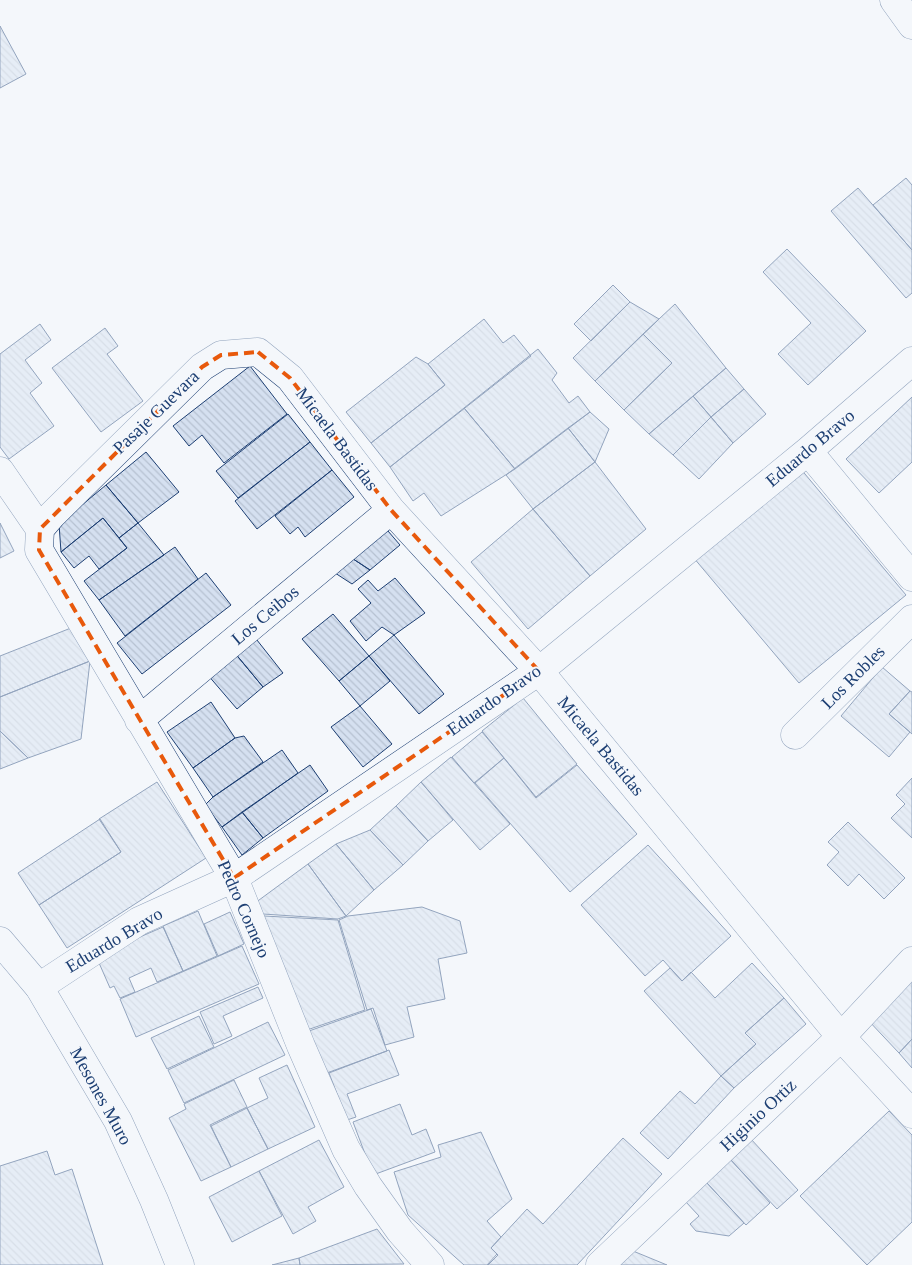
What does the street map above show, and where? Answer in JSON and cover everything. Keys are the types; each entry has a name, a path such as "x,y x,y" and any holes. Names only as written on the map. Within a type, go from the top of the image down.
{"main road":[{"path":"894,0 912,25"},
{"name":"Pasaje Guevara","path":"40,529 52,514 202,367 221,355 258,352 290,378"},
{"name":"Eduardo Bravo","path":"39,987 139,921 234,878 538,671 808,451 912,361"},
{"name":"Micaela Bastidas","path":"290,378 390,510 538,671 841,1037 912,1114"},
{"path":"808,451 912,578"},
{"path":"0,471 40,529"},
{"name":"Los Ceibos","path":"139,720 390,510"},
{"name":"Pedro Cornejo","path":"40,529 39,550 234,878 346,1150 368,1186 400,1231 430,1265"},
{"name":"Los Robles","path":"795,735 912,618"},
{"name":"Mesones Muro","path":"0,941 39,987 118,1122 154,1200 180,1265"},
{"name":"Higinio Ortiz","path":"600,1265 841,1037 912,961"}],"highlighted area":[{"path":"258,352 290,378 391,510 539,671 234,878 39,550 40,529 202,367 221,355"}],"building":[{"path":"0,26 26,74 0,88"},
{"path":"906,178 912,185 912,250 873,205"},
{"path":"858,188 912,250 912,293 906,298 831,211"},
{"path":"787,249 866,331 808,385 778,354 811,323 763,272"},
{"path":"613,285 630,302 591,341 574,324"},
{"path":"630,302 659,319 595,381 573,358"},
{"path":"675,304 726,368 649,434 624,410 672,363 643,334"},
{"path":"484,319 503,343 514,335 531,356 390,467 371,443 445,385 428,364"},
{"path":"40,324 51,340 25,360 42,383 30,393 54,426 9,459 0,447 0,354"},
{"path":"105,328 118,346 107,354 143,401 101,432 52,368"},
{"path":"643,334 672,363 624,410 595,381"},
{"path":"538,349 557,373 552,380 569,403 578,396 590,412 515,469 464,408"},
{"path":"416,357 428,364 445,385 371,443 346,412"},
{"path":"250,366 287,414 224,463 202,435 189,446 173,426"},
{"path":"726,368 744,389 711,417 693,396"},
{"path":"744,389 766,414 733,443 711,417"},
{"path":"693,396 711,417 673,455 649,434"},
{"path":"912,397 912,462 879,493 846,459"},
{"path":"464,408 515,469 441,516 424,493 413,501 390,467"},
{"path":"590,412 609,429 595,462 568,428"},
{"path":"288,414 310,442 238,498 216,471"},
{"path":"711,417 733,443 699,479 673,455"},
{"path":"568,428 595,462 533,509 506,475"},
{"path":"310,442 332,470 257,529 235,501"},
{"path":"146,452 179,492 138,523 106,485"},
{"path":"595,462 646,529 590,576 533,509"},
{"path":"800,468 906,595 799,683 693,557"},
{"path":"332,470 354,497 305,537 298,527 290,534 275,516"},
{"path":"106,485 138,523 119,538 103,518 61,552 59,524"},
{"path":"533,509 590,576 528,629 471,562"},
{"path":"103,518 127,548 99,569 89,556 74,568 61,552"},
{"path":"0,523 14,551 0,558"},
{"path":"138,523 164,555 99,600 84,581 127,548 119,538"},
{"path":"382,524 400,545 370,570 344,553"},
{"path":"175,547 198,579 125,636 99,600"},
{"path":"344,553 370,570 352,584 332,571"},
{"path":"206,573 231,605 142,674 117,643"},
{"path":"395,578 425,613 394,635 382,627 366,641 350,621 371,603 358,589 368,580 378,591"},
{"path":"333,614 369,656 339,681 302,639"},
{"path":"76,626 90,661 0,697 0,656"},
{"path":"253,635 283,673 263,687 234,652"},
{"path":"394,635 444,694 419,714 369,656"},
{"path":"234,652 263,687 237,709 207,674"},
{"path":"369,656 390,681 360,706 339,681"},
{"path":"90,661 81,739 28,758 0,731 0,697"},
{"path":"882,667 910,691 889,714 910,732 889,757 841,716"},
{"path":"910,691 912,692 912,734 889,714"},
{"path":"523,698 577,764 536,797 482,731"},
{"path":"211,702 235,738 193,768 167,732"},
{"path":"360,706 392,744 363,767 331,727"},
{"path":"0,731 28,758 0,769"},
{"path":"482,732 504,758 474,783 452,757"},
{"path":"244,736 263,762 213,797 193,768 235,738"},
{"path":"282,750 298,773 222,827 205,805 213,797"},
{"path":"451,757 510,824 480,850 421,782"},
{"path":"504,758 536,798 577,765 637,834 570,892 475,783"},
{"path":"310,765 328,791 263,838 242,812"},
{"path":"912,778 912,838 891,818 905,804 896,795"},
{"path":"157,782 206,858 67,948 39,905 121,852 99,819"},
{"path":"421,782 453,820 428,841 396,806"},
{"path":"396,806 428,841 403,865 370,830"},
{"path":"242,812 263,838 242,855 222,827"},
{"path":"100,819 121,852 39,905 18,873"},
{"path":"848,822 905,878 884,899 859,874 848,886 827,865 839,852 828,842"},
{"path":"370,830 403,865 374,890 336,844"},
{"path":"336,844 374,890 346,916 308,864"},
{"path":"648,845 731,936 682,981 663,960 645,976 581,905"},
{"path":"308,864 346,916 338,919 263,914 255,903"},
{"path":"422,907 460,921 467,953 438,959 445,999 407,1007 414,1037 385,1045 373,1008 367,1010 339,920 348,916"},
{"path":"198,911 217,956 183,971 163,926"},
{"path":"230,912 244,944 218,956 204,924"},
{"path":"264,916 338,920 365,1010 307,1030"},
{"path":"163,927 183,971 157,982 151,968 129,978 135,992 120,998 114,986 110,988 96,956"},
{"path":"242,946 259,984 136,1037 120,999"},
{"path":"752,963 784,998 745,1033 756,1044 721,1076 644,991 670,968 682,981 691,972 715,998"},
{"path":"912,975 912,1039 899,1053 867,1019"},
{"path":"258,987 263,998 223,1016 232,1036 214,1044 200,1012"},
{"path":"784,998 806,1024 734,1088 721,1076 756,1044 745,1033"},
{"path":"371,1009 387,1051 324,1074 309,1031"},
{"path":"199,1016 214,1047 167,1069 151,1038"},
{"path":"268,1022 285,1055 184,1103 168,1070"},
{"path":"912,1039 912,1068 899,1053"},
{"path":"389,1050 399,1075 347,1094 356,1117 347,1120 329,1073"},
{"path":"287,1065 315,1127 268,1149 247,1108 268,1098 259,1078"},
{"path":"721,1076 734,1088 668,1159 640,1133 680,1091 695,1104"},
{"path":"234,1080 247,1107 210,1125 231,1167 201,1181 169,1118 186,1109 184,1104"},
{"path":"400,1104 412,1135 426,1129 435,1152 373,1175 353,1122"},
{"path":"247,1108 268,1149 231,1167 211,1126"},
{"path":"889,1111 912,1135 912,1222 867,1265 800,1196"},
{"path":"481,1132 512,1199 487,1221 501,1237 491,1248 497,1254 487,1265 464,1265 408,1215 394,1172 441,1157 438,1145"},
{"path":"623,1138 662,1174 577,1265 488,1265 498,1255 491,1248 527,1209 543,1224"},
{"path":"750,1138 798,1190 777,1209 728,1157"},
{"path":"319,1140 344,1187 308,1207 316,1221 293,1234 259,1171"},
{"path":"47,1151 55,1175 72,1169 103,1265 0,1265 0,1166"},
{"path":"730,1159 770,1203 746,1225 706,1182"},
{"path":"259,1171 282,1216 232,1242 209,1197"},
{"path":"706,1182 744,1223 729,1236 696,1231 690,1224 699,1216 685,1201"},
{"path":"377,1229 404,1264 300,1265 299,1258"},
{"path":"633,1251 667,1265 618,1265"},
{"path":"299,1258 300,1265 272,1265"}]}
